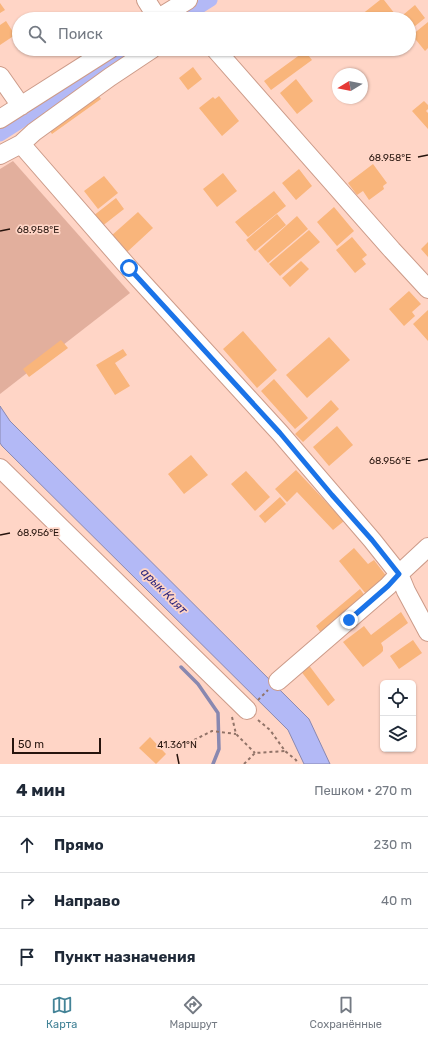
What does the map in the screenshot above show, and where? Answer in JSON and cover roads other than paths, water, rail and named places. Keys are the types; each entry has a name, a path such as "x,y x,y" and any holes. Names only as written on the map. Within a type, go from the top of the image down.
{"street":[{"path":"146,0 154,12"},
{"path":"169,12 188,0"},
{"path":"0,119 99,56"},
{"path":"0,155 21,144 34,132 142,56"},
{"path":"221,56 428,289"},
{"path":"0,76 21,106"},
{"path":"21,144 129,268 280,433 372,540 399,574 406,591 428,632"},
{"path":"0,468 242,705"},
{"path":"278,682 388,586 428,547"}],"water":[{"name":"арык Кият","path":"0,406 10,421 309,719 330,764 304,764 288,730 2,446 0,443"}],"waterway":[{"path":"192,12 211,0"},
{"path":"0,135 124,56"},
{"path":"181,667 198,684 218,713 219,749 213,764"}]}
